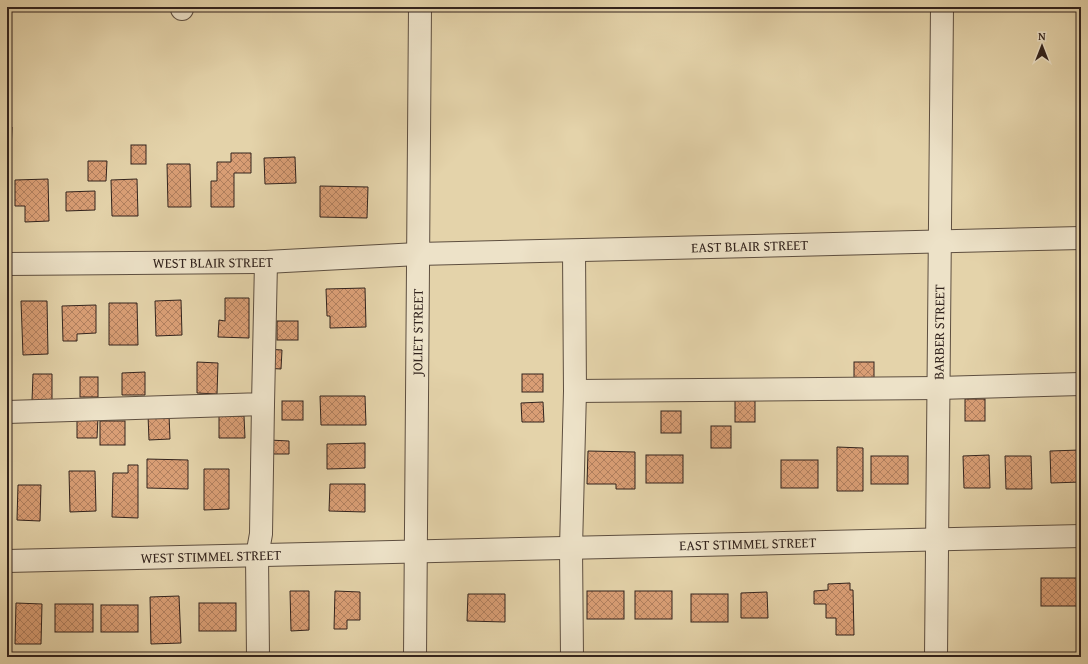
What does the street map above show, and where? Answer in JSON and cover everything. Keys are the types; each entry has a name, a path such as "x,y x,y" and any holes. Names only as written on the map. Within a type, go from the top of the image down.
{"street":[{"name":"JOLIET STREET","path":"415,657 420,7"},
{"name":"BARBER STREET","path":"936,657 942,7"},
{"name":"EAST BLAIR STREET","path":"418,254 1081,238"},
{"path":"572,657 571,548 575,391 574,251"},
{"name":"WEST BLAIR STREET","path":"7,264 266,262 418,254"},
{"path":"258,657 257,556 261,534 266,262"},
{"path":"575,391 938,388 1081,384"},
{"path":"7,412 263,404"},
{"name":"EAST STIMMEL STREET","path":"415,552 1081,536"},
{"name":"WEST STIMMEL STREET","path":"7,562 415,552"}],"building":[{"path":"7,127 12,127 11,154 7,154"},
{"path":"131,145 146,145 146,164 131,164"},
{"path":"231,153 251,153 251,173 234,173 234,207 211,207 211,181 217,181 217,162 231,162"},
{"path":"295,157 296,183 265,184 264,158"},
{"path":"88,161 107,161 106,181 88,181"},
{"path":"167,164 190,164 191,207 168,207"},
{"path":"48,179 49,221 25,222 25,206 15,206 15,180"},
{"path":"137,179 138,216 112,216 111,180"},
{"path":"320,186 368,187 367,218 320,217"},
{"path":"95,191 95,210 66,211 66,192"},
{"path":"365,288 366,327 330,328 330,316 327,316 326,289"},
{"path":"225,298 249,298 249,338 218,337 219,320 225,321"},
{"path":"181,300 182,335 156,336 155,301"},
{"path":"21,301 47,301 48,354 23,355"},
{"path":"109,303 137,303 138,345 109,345"},
{"path":"96,305 96,333 77,334 77,341 63,341 62,306"},
{"path":"277,321 298,321 298,340 277,340"},
{"path":"265,349 282,350 281,369 264,368"},
{"path":"197,362 218,363 217,394 197,393"},
{"path":"854,362 874,362 874,384 854,384"},
{"path":"145,372 145,395 122,395 122,373"},
{"path":"33,374 52,374 52,401 32,401"},
{"path":"522,374 543,374 543,392 522,392"},
{"path":"80,377 98,377 98,397 80,397"},
{"path":"320,396 365,396 366,425 321,425"},
{"path":"965,399 985,399 985,421 965,421"},
{"path":"735,400 755,400 755,422 735,422"},
{"path":"282,401 303,401 303,420 282,420"},
{"path":"543,402 544,422 522,422 521,403"},
{"path":"661,411 681,411 681,433 661,433"},
{"path":"148,415 169,415 170,439 149,440"},
{"path":"219,416 244,416 245,438 219,438"},
{"path":"77,417 98,417 97,438 77,438"},
{"path":"100,421 125,421 125,445 100,445"},
{"path":"711,426 731,426 731,448 711,448"},
{"path":"269,440 289,441 289,454 269,454"},
{"path":"365,443 365,468 327,469 327,444"},
{"path":"837,447 863,448 863,491 837,491"},
{"path":"1080,450 1081,482 1051,483 1050,451"},
{"path":"588,451 635,452 635,489 616,489 616,484 587,484"},
{"path":"646,455 683,455 683,483 646,483"},
{"path":"989,455 990,488 964,488 963,456"},
{"path":"871,456 908,456 908,484 871,484"},
{"path":"1005,456 1031,456 1032,489 1006,489"},
{"path":"147,459 188,460 188,489 147,488"},
{"path":"781,460 818,460 818,488 781,488"},
{"path":"128,465 138,465 138,518 112,517 113,473 128,473"},
{"path":"204,469 229,469 229,509 204,510"},
{"path":"69,471 95,471 96,511 70,512"},
{"path":"330,484 365,484 365,512 329,511"},
{"path":"18,485 41,485 40,521 17,520"},
{"path":"1041,578 1079,578 1079,606 1041,606"},
{"path":"850,583 850,590 853,590 854,635 836,635 836,618 826,618 826,604 814,604 814,591 828,590 828,584"},
{"path":"290,591 309,591 309,630 291,631"},
{"path":"335,591 360,592 360,620 347,620 347,629 334,629"},
{"path":"587,591 624,591 624,619 587,619"},
{"path":"635,591 672,591 672,619 635,619"},
{"path":"767,592 768,618 741,618 741,593"},
{"path":"468,594 505,594 505,622 467,621"},
{"path":"691,594 728,594 728,622 691,622"},
{"path":"179,596 181,643 151,644 150,597"},
{"path":"16,603 42,604 41,644 15,644"},
{"path":"199,603 236,603 236,631 199,631"},
{"path":"55,604 93,604 93,632 55,632"},
{"path":"101,605 138,605 138,632 101,632"},
{"path":"321,655 359,655 359,657 321,657"}]}
